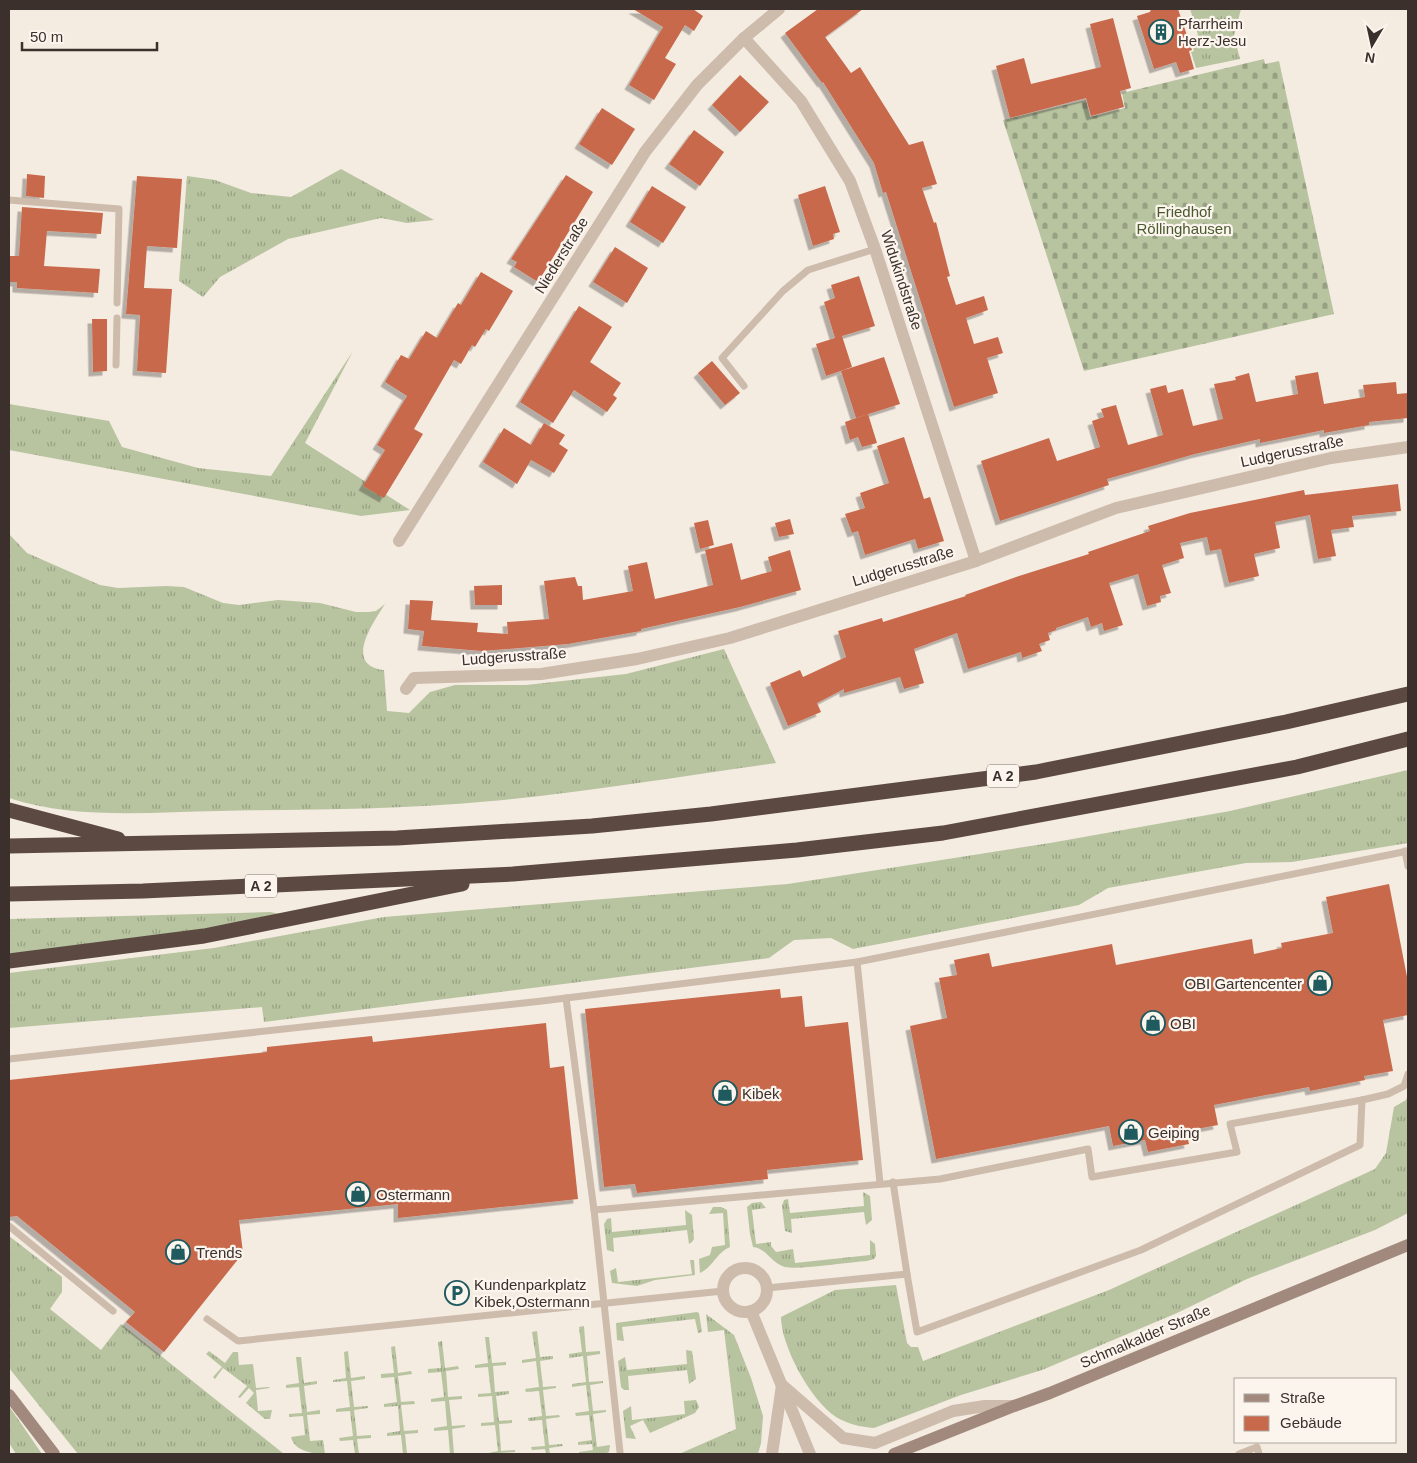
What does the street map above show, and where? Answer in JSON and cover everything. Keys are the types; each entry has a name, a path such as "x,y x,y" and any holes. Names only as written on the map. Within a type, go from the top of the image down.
{"highway":[{"name":"A 2","path":"9,846 397,838 592,826 710,814 1036,772 1286,722 1408,694"},
{"name":"A 2","path":"9,894 143,891 513,874 797,850 943,833 1297,767 1408,739"},
{"path":"9,810 136,844"},
{"path":"9,961 204,936 513,874"}],"main road":[{"name":"Schmalkalder Straße","path":"894,1454 1050,1393 1408,1244"},
{"path":"9,1395 54,1454"}],"street":[{"name":"Niederstraße","path":"399,541 645,152 697,85 744,38 779,9"},
{"name":"Widukindstraße","path":"744,38 801,101 850,181 875,249 976,560"},
{"name":"Ludgerusstraße","path":"406,690 414,678 541,674 637,659 730,638 976,560 1116,508 1331,458 1408,447"},
{"path":"742,1268 749,1268 762,1275 767,1288 765,1300 751,1311 744,1312 732,1308 725,1298 723,1291 726,1279 730,1274 742,1268"},
{"path":"751,1311 810,1454"},
{"path":"782,1385 843,1438 875,1443 953,1411 985,1406 1014,1406"},
{"path":"772,1454 782,1385"}],"lane":[{"path":"9,200 119,209 117,303"},
{"path":"744,386 722,358 783,291 808,270 875,249"},
{"path":"116,366 117,318"},
{"path":"9,1059 566,998 857,962 1407,851 1408,866"},
{"path":"857,962 880,1183"},
{"path":"566,998 594,1210 620,1452"},
{"path":"594,1210 940,1179 1088,1150 1092,1177 1137,1170 1236,1152 1230,1124 1388,1094 1404,1086 1408,1074"},
{"path":"893,1182 917,1332 1140,1250 1360,1145 1362,1100"},
{"path":"9,1226 113,1311"},
{"path":"767,1288 907,1274"},
{"path":"207,1319 238,1342 604,1302 723,1291"},
{"path":"1239,1454 1257,1447 1260,1454"}],"green space":[{"path":"1190,9 1241,9 1234,36 1240,59 1196,68 1191,52 1194,51 1192,45 1198,35"},
{"name":"Friedhof Röllinghausen","path":"1264,59 1265,64 1279,61 1334,314 1084,371 1003,120 1086,100 1090,117 1125,108 1122,93"},
{"path":"341,169 434,220 407,223 381,218 288,239 220,277 203,297 179,281 187,176 215,180 251,193 291,197"},
{"path":"353,351 305,443 410,510 361,516 9,450 9,404 109,421 122,447 198,468 271,476"},
{"path":"9,534 27,553 100,585 118,588 184,587 223,603 239,605 278,600 320,603 356,612 369,612 376,611 385,604 369,632 363,652 365,660 372,667 384,670 387,711 409,713 430,692 455,685 526,685 626,674 724,649 776,763 563,793 424,806 113,813 60,809 34,805 9,798"},
{"path":"1408,770 1408,843 1292,862 1246,863 1108,888 1079,905 853,949 831,938 794,940 769,958 264,1022 262,1007 9,1028 9,973 214,948 384,917 788,884 1050,843 1230,811"},
{"path":"270,912 285,915 131,941 9,954 9,919"},
{"path":"1408,1095 1408,1213 1375,1230 1247,1279 1177,1313 1042,1370 961,1395 874,1428 845,1422 826,1409 799,1372 786,1343 781,1317 835,1290 896,1285 907,1343 911,1347 918,1347 923,1361 1109,1290 1375,1169 1386,1153 1394,1107 1406,1100"},
{"path":"863,1192 870,1196 872,1220 866,1225 864,1212 791,1219 792,1233 785,1231 782,1206 784,1200 788,1199 790,1213 864,1206"},
{"path":"761,1202 766,1208 752,1210 756,1244 771,1242 771,1246 776,1252 793,1249 795,1263 870,1255 870,1240 875,1244 876,1256 874,1259 867,1261 813,1267 792,1268 780,1265 762,1250 753,1247 747,1207 752,1203"},
{"path":"713,1207 721,1207 727,1210 730,1247 700,1273 699,1259 710,1255 712,1247 725,1245 723,1213 709,1214"},
{"path":"685,1210 692,1215 694,1239 689,1244 687,1230 613,1238 614,1252 607,1250 604,1224 607,1219 611,1218 612,1232 686,1225"},
{"path":"9,1236 62,1277 62,1292 50,1309 101,1350 121,1324 284,1454 78,1454 9,1368"},
{"path":"690,1260 694,1260 695,1275 655,1280 637,1286 612,1283 610,1271 616,1268 618,1282 692,1274"},
{"path":"699,1313 702,1332 698,1333 695,1319 622,1327 624,1341 617,1340 616,1323"},
{"path":"706,1314 734,1335 751,1378 763,1416 761,1443 758,1454 679,1454 736,1429 724,1330 708,1332"},
{"path":"584,1326 586,1352 600,1351 600,1354 587,1356 589,1382 603,1381 603,1383 590,1385 593,1411 606,1410 606,1412 593,1414 597,1447 610,1445 609,1452 605,1454 579,1454 579,1452 593,1450 592,1444 578,1445 578,1442 592,1440 589,1415 576,1416 575,1413 589,1411 586,1385 572,1387 572,1384 586,1382 583,1356 569,1358 569,1354 582,1352 579,1327"},
{"path":"537,1331 540,1357 553,1356 553,1359 540,1361 543,1387 556,1386 556,1388 543,1390 546,1416 559,1415 560,1417 546,1419 549,1445 562,1444 563,1446 549,1448 550,1454 546,1454 545,1449 532,1450 531,1447 545,1446 542,1420 529,1421 528,1418 542,1416 539,1391 526,1392 525,1389 539,1387 536,1361 522,1363 522,1360 536,1358 532,1332"},
{"path":"485,1337 489,1337 492,1363 506,1362 506,1365 493,1366 495,1392 509,1391 509,1394 496,1396 499,1421 512,1420 512,1423 499,1424 501,1451 515,1450 515,1452 484,1454 498,1451 495,1425 481,1426 481,1423 494,1422 492,1396 478,1397 478,1394 491,1393 488,1367 475,1368 475,1365 488,1363"},
{"path":"442,1341 445,1368 458,1366 459,1369 446,1371 448,1397 462,1396 462,1399 449,1400 452,1426 465,1425 465,1427 452,1429 454,1454 450,1454 448,1430 434,1431 434,1428 447,1426 445,1401 431,1402 431,1399 444,1397 441,1372 428,1373 428,1369 441,1368 438,1342"},
{"path":"395,1346 398,1373 411,1371 412,1374 398,1376 401,1402 414,1401 415,1404 401,1405 404,1431 418,1430 418,1433 405,1434 407,1454 403,1454 401,1435 387,1436 387,1433 400,1431 398,1406 384,1407 384,1404 397,1402 394,1377 381,1378 381,1374 394,1373 391,1347"},
{"path":"686,1350 692,1351 696,1379 689,1384 687,1370 628,1376 629,1390 624,1390 621,1387 618,1361 625,1357 627,1370 687,1364"},
{"path":"209,1351 225,1363 233,1352 238,1352 239,1365 253,1364 256,1388 270,1388 256,1390 258,1411 272,1410 270,1419 265,1419 246,1403 254,1393 249,1388 240,1398 238,1397 247,1386 223,1368 215,1379 213,1377 222,1367 206,1354"},
{"path":"348,1351 351,1378 365,1376 365,1379 351,1381 354,1407 368,1406 368,1408 354,1410 357,1436 371,1435 371,1438 357,1439 359,1454 355,1454 353,1440 340,1441 339,1438 353,1436 350,1411 336,1412 336,1409 350,1407 347,1381 333,1382 333,1380 346,1378 344,1352"},
{"path":"296,1357 301,1357 304,1383 317,1381 317,1384 304,1386 307,1412 320,1410 320,1414 307,1415 310,1441 323,1440 325,1454 300,1449 291,1437 305,1435 303,1416 289,1417 289,1414 302,1413 299,1387 286,1388 286,1385 299,1383"},
{"path":"696,1400 699,1407 695,1413 650,1433 643,1420 630,1426 636,1439 626,1438 623,1411 631,1406 632,1420 685,1414 684,1401"},
{"path":"9,1406 42,1454 16,1454 9,1443"}],"building":[{"path":"633,9 693,9 703,16 694,31 685,25 665,58 676,64 654,100 629,85 663,27"},
{"path":"818,9 863,9 825,37 851,73 860,67 909,145 923,141 937,184 922,188 934,223 936,222 950,276 947,277 956,305 984,296 988,310 966,318 974,344 998,337 1003,353 987,358 998,393 954,407 886,192 883,193 874,163 823,82 785,33"},
{"name":"Pfarrheim Herz-Jesu","path":"1151,9 1178,9 1192,50 1189,51 1194,69 1180,73 1176,62 1154,69 1137,16 1150,12"},
{"path":"1113,18 1131,88 1120,91 1124,107 1091,116 1086,98 1010,118 996,66 1024,58 1031,84 1101,67 1090,24"},
{"path":"740,75 769,102 740,132 712,105"},
{"path":"602,108 635,129 612,165 579,144"},
{"path":"694,130 724,152 700,186 669,164"},
{"path":"27,174 45,176 44,198 26,196"},
{"path":"566,175 593,192 538,282 514,267 517,262 511,259"},
{"path":"137,176 182,179 177,248 147,246 144,288 172,289 166,373 137,371 140,315 126,314"},
{"path":"652,186 686,207 663,243 630,222"},
{"path":"825,186 840,232 833,234 834,239 813,246 798,195"},
{"path":"22,207 103,213 101,234 47,231 44,266 100,269 98,293 17,288 17,282 9,282 9,256 19,256"},
{"path":"615,247 648,268 627,303 593,282"},
{"path":"481,272 513,291 489,331 486,329 475,347 472,345 461,364 454,360 414,429 423,434 384,498 363,486 385,450 377,445 407,396 385,382 401,355 409,359 426,331 437,338 458,303 461,305"},
{"path":"859,276 875,326 842,336 852,367 826,376 816,344 835,338 824,302 835,298 831,285"},
{"path":"579,306 612,327 590,362 621,383 613,395 617,398 607,412 574,390 553,423 520,402"},
{"path":"92,319 107,319 107,371 93,372"},
{"path":"884,357 900,404 856,418 841,371"},
{"path":"712,361 740,393 725,405 698,373"},
{"path":"1318,372 1324,404 1365,397 1363,385 1396,382 1397,394 1408,393 1408,418 1369,422 1369,425 1324,433 1324,430 1260,443 1260,439 1195,454 1107,479 1109,485 1000,521 981,461 1049,438 1057,461 1100,447 1092,421 1104,417 1101,409 1116,405 1128,445 1163,435 1150,389 1166,385 1168,393 1183,389 1193,426 1223,419 1214,384 1236,380 1235,377 1249,373 1256,402 1298,394 1295,376"},
{"path":"868,414 877,443 862,447 858,437 850,440 845,422"},
{"path":"544,423 565,435 559,444 568,450 554,473 531,460 517,484 483,462 504,428 531,445"},
{"path":"904,437 924,499 930,497 944,541 918,549 915,539 865,555 858,531 852,533 845,514 865,508 860,493 889,483 877,446"},
{"path":"1398,484 1401,511 1352,516 1354,527 1331,530 1336,556 1318,559 1310,515 1275,522 1280,548 1254,554 1259,576 1229,583 1221,549 1210,551 1207,537 1180,543 1184,558 1162,565 1171,593 1160,596 1161,602 1147,606 1138,574 1109,583 1123,625 1104,631 1102,623 1091,627 1088,617 1056,628 1056,630 1048,633 1050,640 1039,644 1042,651 1022,658 1021,652 968,669 957,633 914,649 924,683 904,689 900,677 844,693 844,689 817,703 821,712 788,726 770,683 800,670 803,677 846,657 838,631 882,618 883,622 966,596 1150,531 1148,526 1190,513 1304,490 1305,495"},
{"path":"790,519 794,534 779,537 775,523"},
{"path":"708,520 714,545 700,549 694,523"},
{"path":"732,543 741,580 772,571 768,557 790,550 801,590 740,607 641,629 641,631 568,644 482,651 422,646 424,631 408,629 410,600 433,601 431,620 478,623 477,632 508,634 507,622 549,619 544,581 575,577 578,586 582,586 583,600 633,591 628,566 647,562 655,599 713,585 705,550"},
{"path":"502,585 502,605 475,605 474,586"},
{"name":"OBI","path":"1389,884 1408,982 1408,1015 1383,1020 1393,1071 1364,1076 1365,1080 1310,1091 1309,1087 1214,1105 1218,1125 1186,1131 1189,1144 1148,1152 1145,1140 1113,1146 1109,1126 936,1159 910,1026 947,1018 939,978 957,975 954,960 989,953 992,967 1112,944 1116,965 1252,939 1254,954 1282,948 1281,943 1333,933 1326,897"},
{"name":"Kibek","path":"780,989 781,998 802,996 805,1027 848,1022 863,1160 767,1170 768,1179 637,1193 635,1184 604,1187 585,1009"},
{"path":"546,1023 550,1068 564,1066 578,1199 398,1218 398,1204 239,1220 243,1253 164,1352 126,1322 135,1312 17,1216 9,1217 9,1080 267,1052 267,1047 372,1036 373,1042"}],"place":[{"name":"Pfarrheim Herz-Jesu","path":"1161,32"},
{"name":"OBI Gartencenter","path":"1320,983"},
{"name":"OBI","path":"1153,1023"},
{"name":"Kibek","path":"725,1093"},
{"name":"Geiping","path":"1131,1132"},
{"name":"Ostermann","path":"358,1194"},
{"name":"Trends","path":"178,1252"},
{"name":"Kundenparkplatz Kibek,Ostermann","path":"457,1293"}]}
